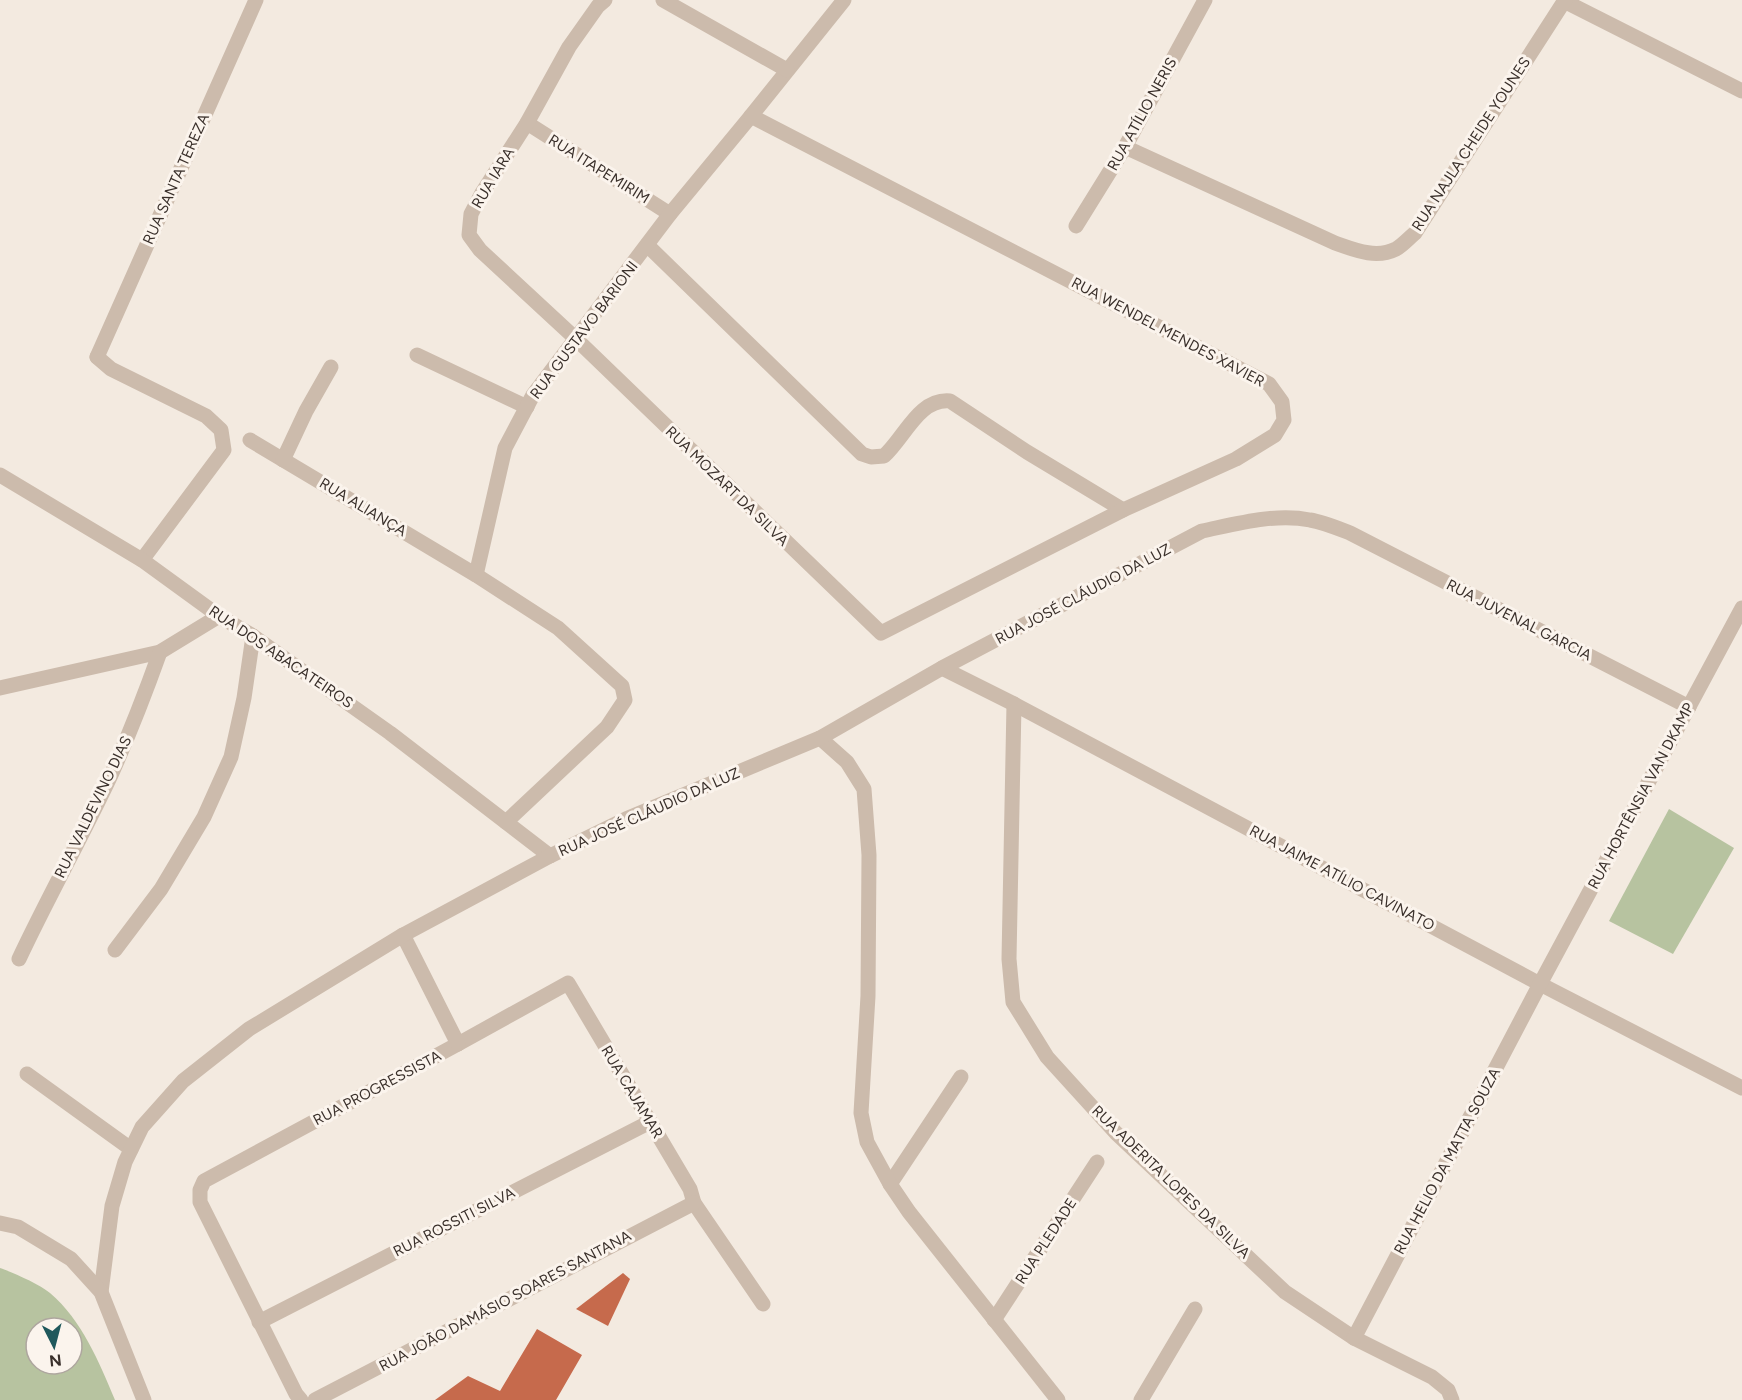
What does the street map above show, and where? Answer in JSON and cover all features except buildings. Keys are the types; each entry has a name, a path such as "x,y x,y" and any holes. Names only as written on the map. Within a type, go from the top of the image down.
{"street":[{"name":"RUA SANTA TEREZA","path":"142,560 224,450 221,430 206,416 118,373 96,357 256,0"},
{"name":"RUA IARA","path":"575,338 480,250 469,235 471,214 482,193 527,123 569,48 604,0"},
{"path":"663,0 787,70"},
{"name":"RUA GUSTAVO BARIONI","path":"476,575 505,448 533,395 670,214 844,0"},
{"name":"RUA ATÍLIO NERIS","path":"1076,226 1125,147 1205,0"},
{"path":"1564,0 1742,91"},
{"name":"RUA NAJLA CHEIDE YOUNES","path":"1125,147 1335,243 1378,254 1397,249 1415,233 1564,0"},
{"name":"RUA WENDEL MENDES XAVIER","path":"751,116 1269,384 1282,402 1284,420 1275,435 1236,459 1123,510 881,633"},
{"name":"RUA ITAPEMIRIM","path":"527,123 670,214"},
{"path":"647,245 862,454 871,457 884,456 930,404 939,400 950,401 1026,452 1123,510"},
{"name":"RUA MOZART DA SILVA","path":"575,338 881,633"},
{"path":"417,356 527,407"},
{"path":"283,460 306,411 331,367"},
{"name":"RUA ALIANÇA","path":"250,440 476,575 558,628 622,686 625,700 607,727 506,822"},
{"name":"RUA DOS ABACATEIROS","path":"0,475 142,560 219,616 253,636 390,733 550,856"},
{"name":"RUA JOSÉ CLÁUDIO DA LUZ","path":"100,1292 112,1206 125,1162 142,1127 183,1081 249,1029 403,935 550,856 626,819 820,738 942,668 1202,531 1287,518 1310,520 1350,533"},
{"name":"RUA JUVENAL GARCIA","path":"1350,533 1689,707"},
{"name":"RUA HORTÊNSIA VAN DKAMP","path":"1540,984 1742,608"},
{"path":"0,688 160,652 219,616"},
{"path":"115,950 161,889 204,817 227,767 244,698 253,636"},
{"name":"RUA VALDEVINO DIAS","path":"19,959 43,906 110,777 135,721 160,652"},
{"name":"RUA JAIME ATÍLIO CAVINATO","path":"942,668 1014,704 1540,984 1742,1088"},
{"name":"RUA ADERITA LOPES DA SILVA","path":"1014,704 1009,959 1012,1002 1047,1057 1116,1133 1285,1292 1354,1338 1432,1377 1448,1390 1452,1400"},
{"path":"820,738 847,762 864,789 869,855 868,996 861,1113 867,1142 890,1184 909,1212 1058,1400"},
{"path":"403,935 458,1044"},
{"name":"RUA PROGRESSISTA","path":"259,1322 200,1202 200,1190 204,1181 568,983"},
{"name":"RUA CAJAMAR","path":"568,983 690,1189 694,1203"},
{"name":"RUA HELIO DA MATTA SOUZA","path":"1354,1338 1540,984"},
{"path":"27,1074 131,1149"},
{"path":"890,1184 961,1077"},
{"name":"RUA ROSSITI SILVA","path":"259,1322 650,1122"},
{"name":"RUA PLEDADE","path":"994,1320 1097,1162"},
{"path":"694,1203 763,1304"},
{"name":"RUA JOÃO DAMÁSIO SOARES SANTANA","path":"315,1400 694,1203"},
{"path":"0,1223 18,1227 71,1259 100,1292 144,1400"},
{"path":"1141,1400 1195,1309"},
{"path":"259,1322 299,1397"}],"green space":[{"path":"1669,809 1734,848 1673,954 1609,921"},
{"path":"0,1268 40,1286 50,1293 71,1316 24,1316 24,1376 84,1376 84,1335 115,1400 0,1400"}]}
